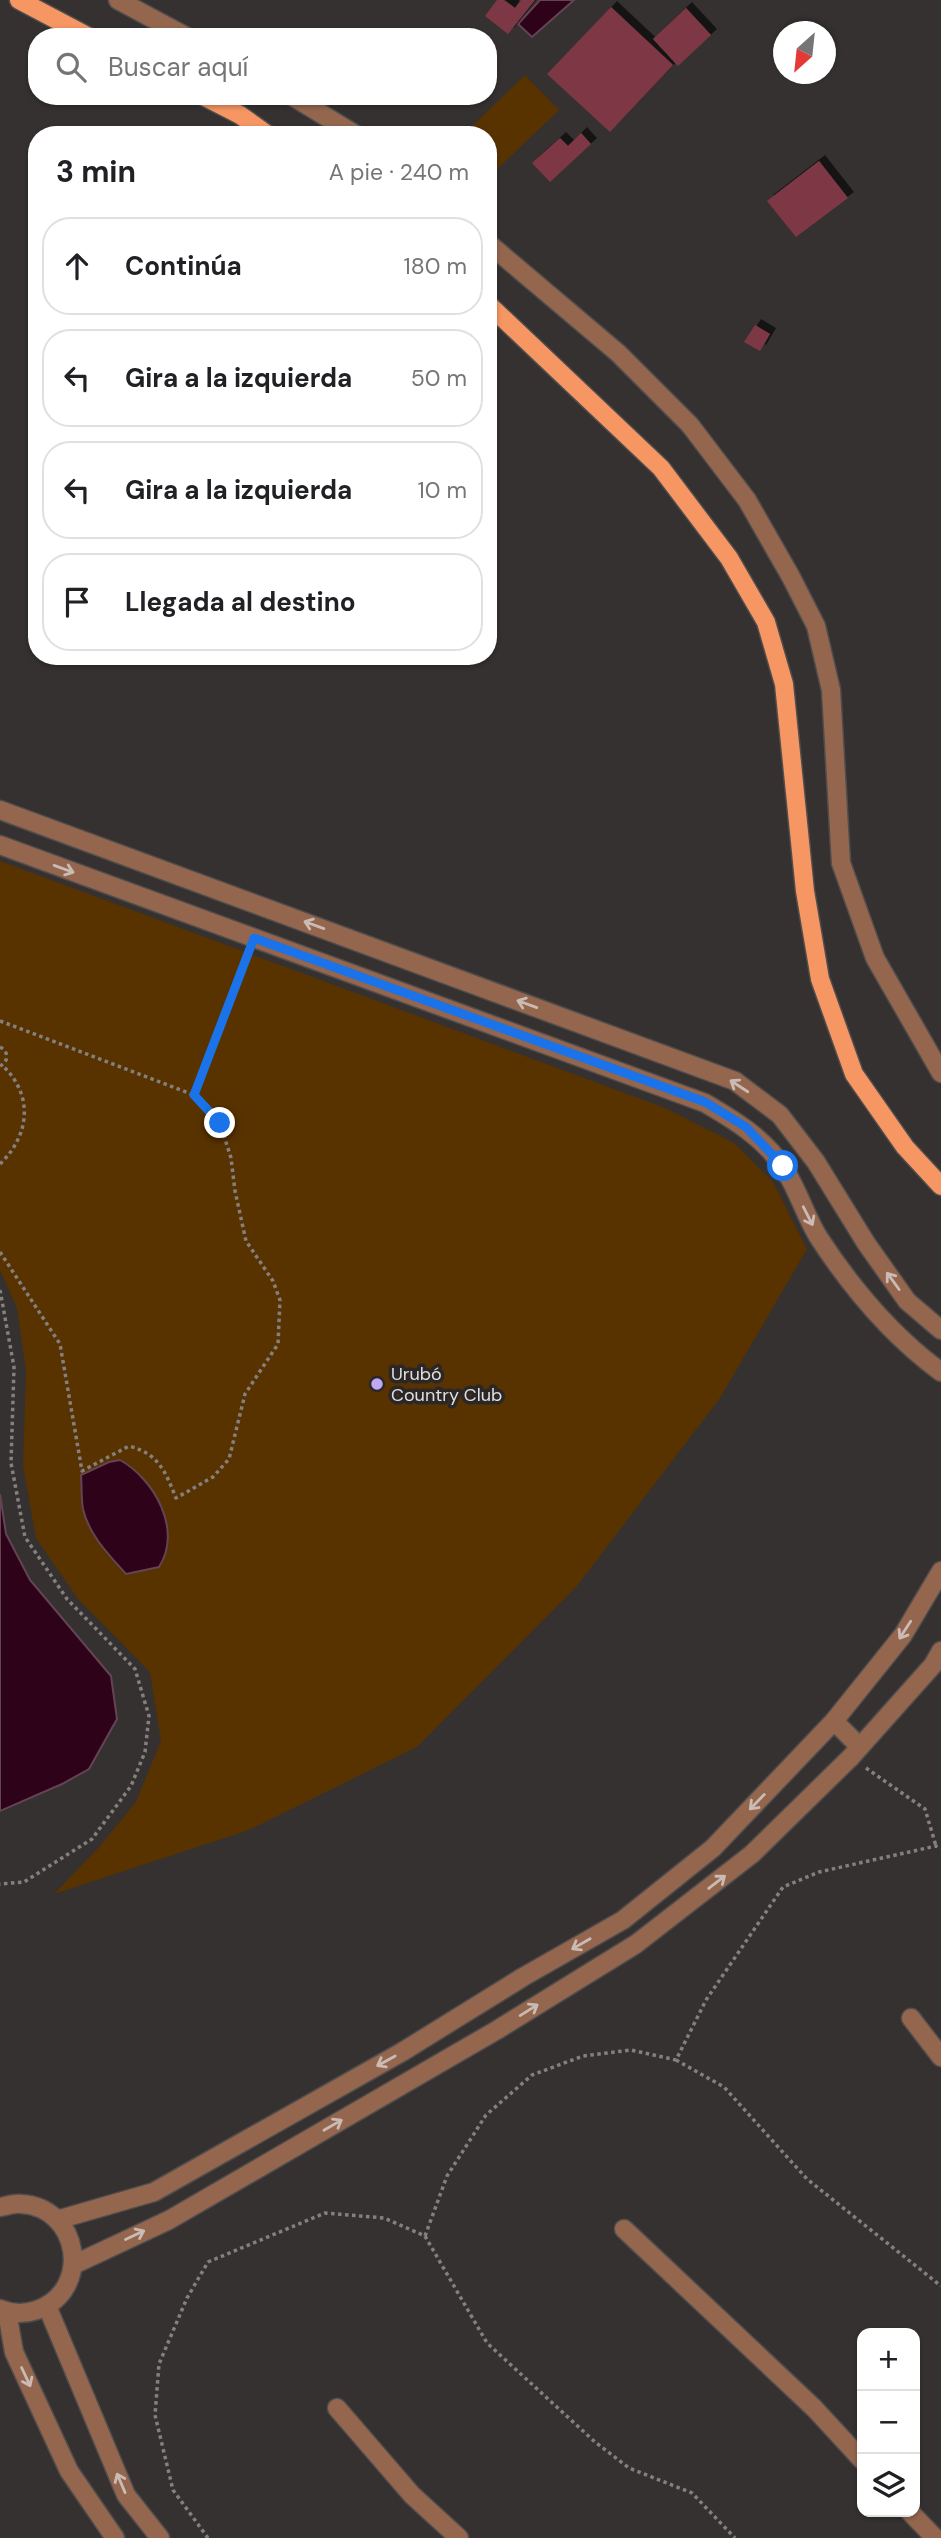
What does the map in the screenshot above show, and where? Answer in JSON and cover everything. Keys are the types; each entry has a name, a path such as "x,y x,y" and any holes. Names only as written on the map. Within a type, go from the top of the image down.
{"main road":[{"path":"19,0 72,28"},
{"path":"221,105 255,126"},
{"path":"497,313 661,468 729,558 766,622 785,684 805,891 820,979 854,1074 905,1147 941,1186"}],"street":[{"path":"118,0 170,28"},
{"path":"307,105 341,126"},
{"path":"497,251 618,353 690,425 747,500 791,577 816,626 831,690 841,863 874,958 941,1073"},
{"path":"0,810 735,1081 779,1115 816,1162 866,1243 907,1301 941,1330"},
{"path":"0,845 705,1102 746,1127 783,1166 818,1236 867,1306 924,1360 941,1372"},
{"path":"746,1127 766,1105"},
{"path":"57,2220 154,2192 402,2052 523,1977 623,1920 713,1848 834,1721 903,1635 941,1572"},
{"path":"73,2265 169,2220 497,2030 636,1944 752,1854 855,1752 933,1665 941,1651"},
{"path":"834,1721 855,1752"},
{"path":"911,2018 941,2057"},
{"path":"0,2207 21,2204 40,2208 57,2220 69,2236 74,2256 72,2276 62,2293 47,2306 27,2313 4,2311 14,2353 69,2471 115,2538"},
{"path":"624,2229 814,2407 857,2454"},
{"path":"47,2306 126,2495 160,2538"},
{"path":"337,2407 412,2495 459,2538"},
{"path":"915,2517 934,2538"}],"path":[{"path":"194,1095 254,938"},
{"path":"0,1021 194,1095 220,1123 231,1158 246,1241 273,1281 281,1300 278,1344 245,1394 229,1459 213,1477 176,1498 163,1468 145,1450 129,1446 82,1471 60,1344 0,1252"},
{"path":"0,1047 5,1050 7,1056 1,1066 12,1075 23,1100 24,1123 20,1139 0,1164"},
{"path":"0,1290 14,1367 11,1463 25,1537 67,1599 135,1669 149,1716 145,1752 131,1786 92,1839 24,1882 0,1884"},
{"path":"676,2060 706,2000 783,1887 819,1872 938,1847 925,1809 855,1752"},
{"path":"425,2236 447,2175 486,2115 532,2075 583,2056 631,2050 676,2060 724,2087 807,2179 941,2286"},
{"path":"208,2538 173,2490 155,2415 159,2364 187,2298 208,2262 325,2213 384,2218 425,2236 487,2343 595,2442 629,2468 692,2493 734,2538"}],"shaded area":[{"path":"540,0 574,0 532,37 518,24"},
{"path":"525,75 559,110 497,169 497,126 472,126"},
{"name":"Urubó Country Club","path":"0,861 665,1108 734,1143 773,1182 807,1249 720,1398 577,1586 417,1747 249,1830 54,1894 100,1846 136,1802 161,1741 150,1672 78,1599 36,1538 23,1466 26,1371 17,1308 0,1270"},
{"path":"120,1460 154,1492 166,1522 168,1537 166,1553 159,1567 126,1574 100,1544 90,1527 83,1509 82,1496 81,1475"},
{"path":"0,1494 6,1534 30,1580 111,1676 117,1719 89,1769 0,1811"}],"building":[{"path":"497,0 504,0 515,8 521,0 535,0 508,34 485,16"},
{"path":"611,7 673,65 610,132 547,74"},
{"path":"686,8 711,35 678,66 653,39"},
{"path":"581,133 591,144 550,182 532,163 560,138 568,146"},
{"path":"819,161 848,198 796,237 767,201"},
{"path":"755,325 770,334 760,351 744,342"}],"place":[{"name":"Urubó Country Club","path":"377,1384"}],"route":[{"path":"220,1123 194,1095 254,938 705,1102 746,1127 783,1166"}]}
